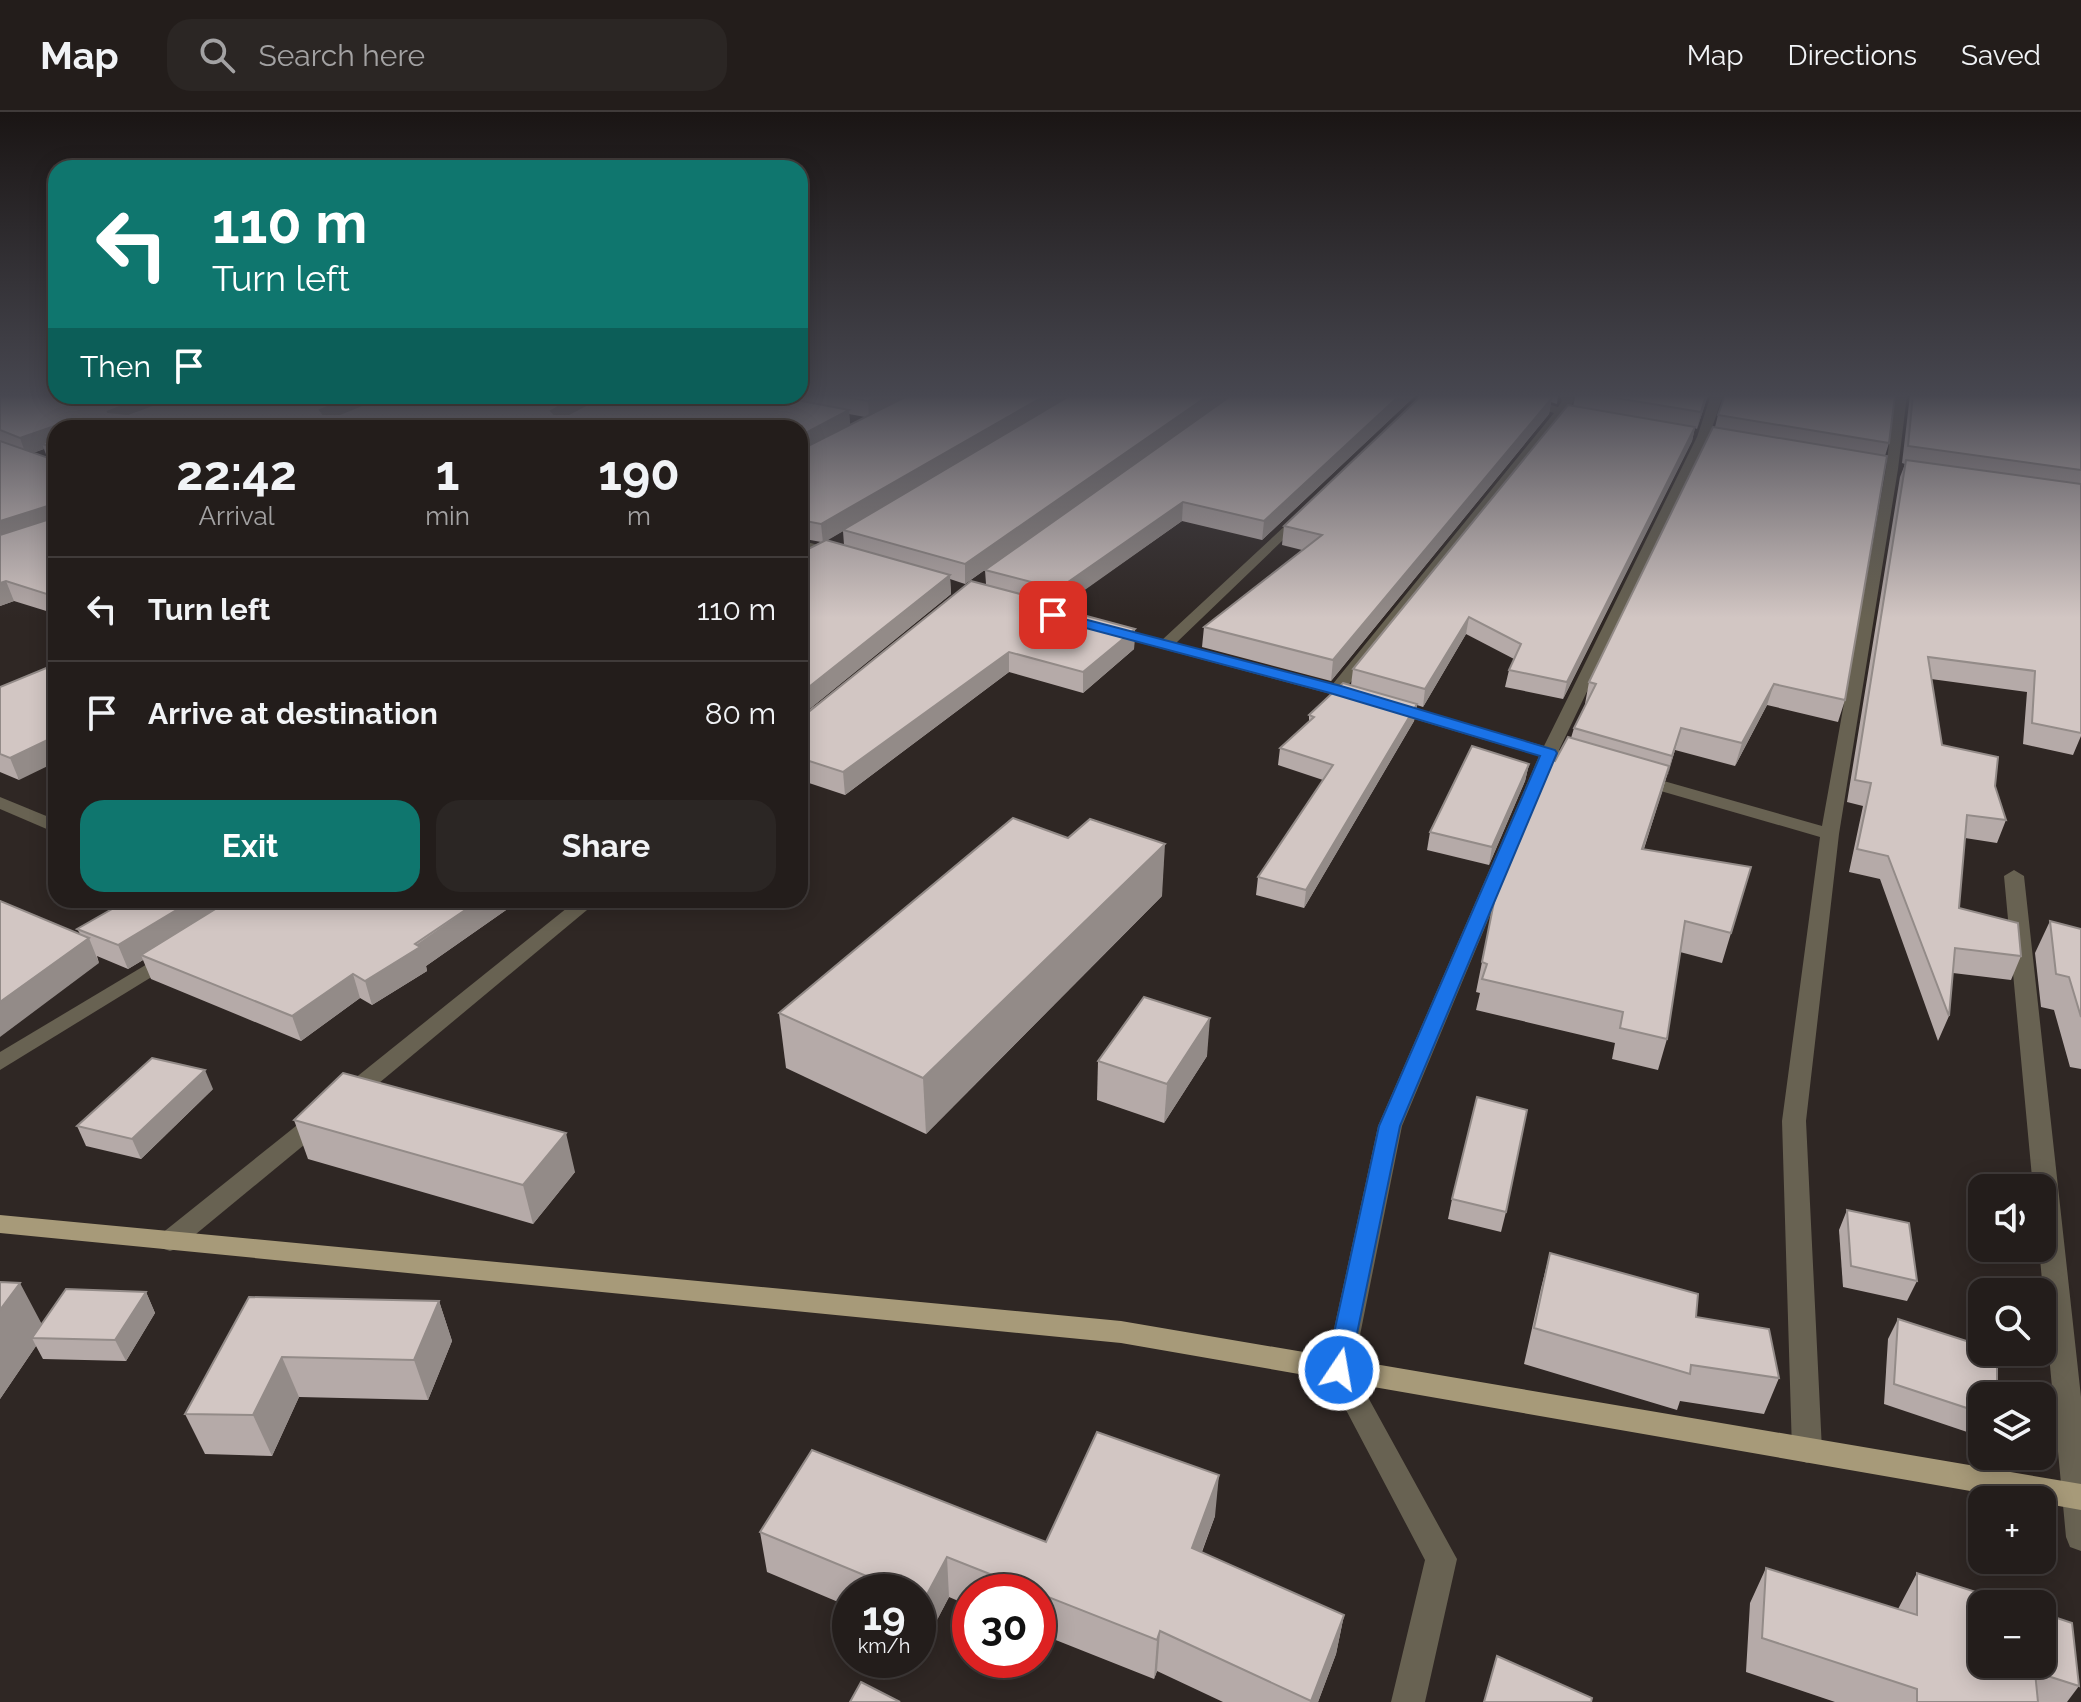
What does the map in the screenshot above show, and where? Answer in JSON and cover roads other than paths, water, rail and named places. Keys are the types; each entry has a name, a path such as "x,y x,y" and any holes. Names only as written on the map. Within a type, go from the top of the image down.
{"main road":[{"path":"0,1224 1121,1332 2079,1496"}],"street":[{"path":"1336,690 1515,469"},
{"path":"1408,1702 1441,1559 1339,1370 1390,1126 1549,753 1688,469"},
{"path":"1807,1450 1794,1121 1830,834 1892,469"},
{"path":"1165,645 1313,504"},
{"path":"808,546 854,559"},
{"path":"1089,625 1336,690 1579,762"},
{"path":"1623,775 1830,834"},
{"path":"0,802 48,823"},
{"path":"2014,876 2081,1537"},
{"path":"170,1241 579,908"},
{"path":"0,1062 182,949"}]}
